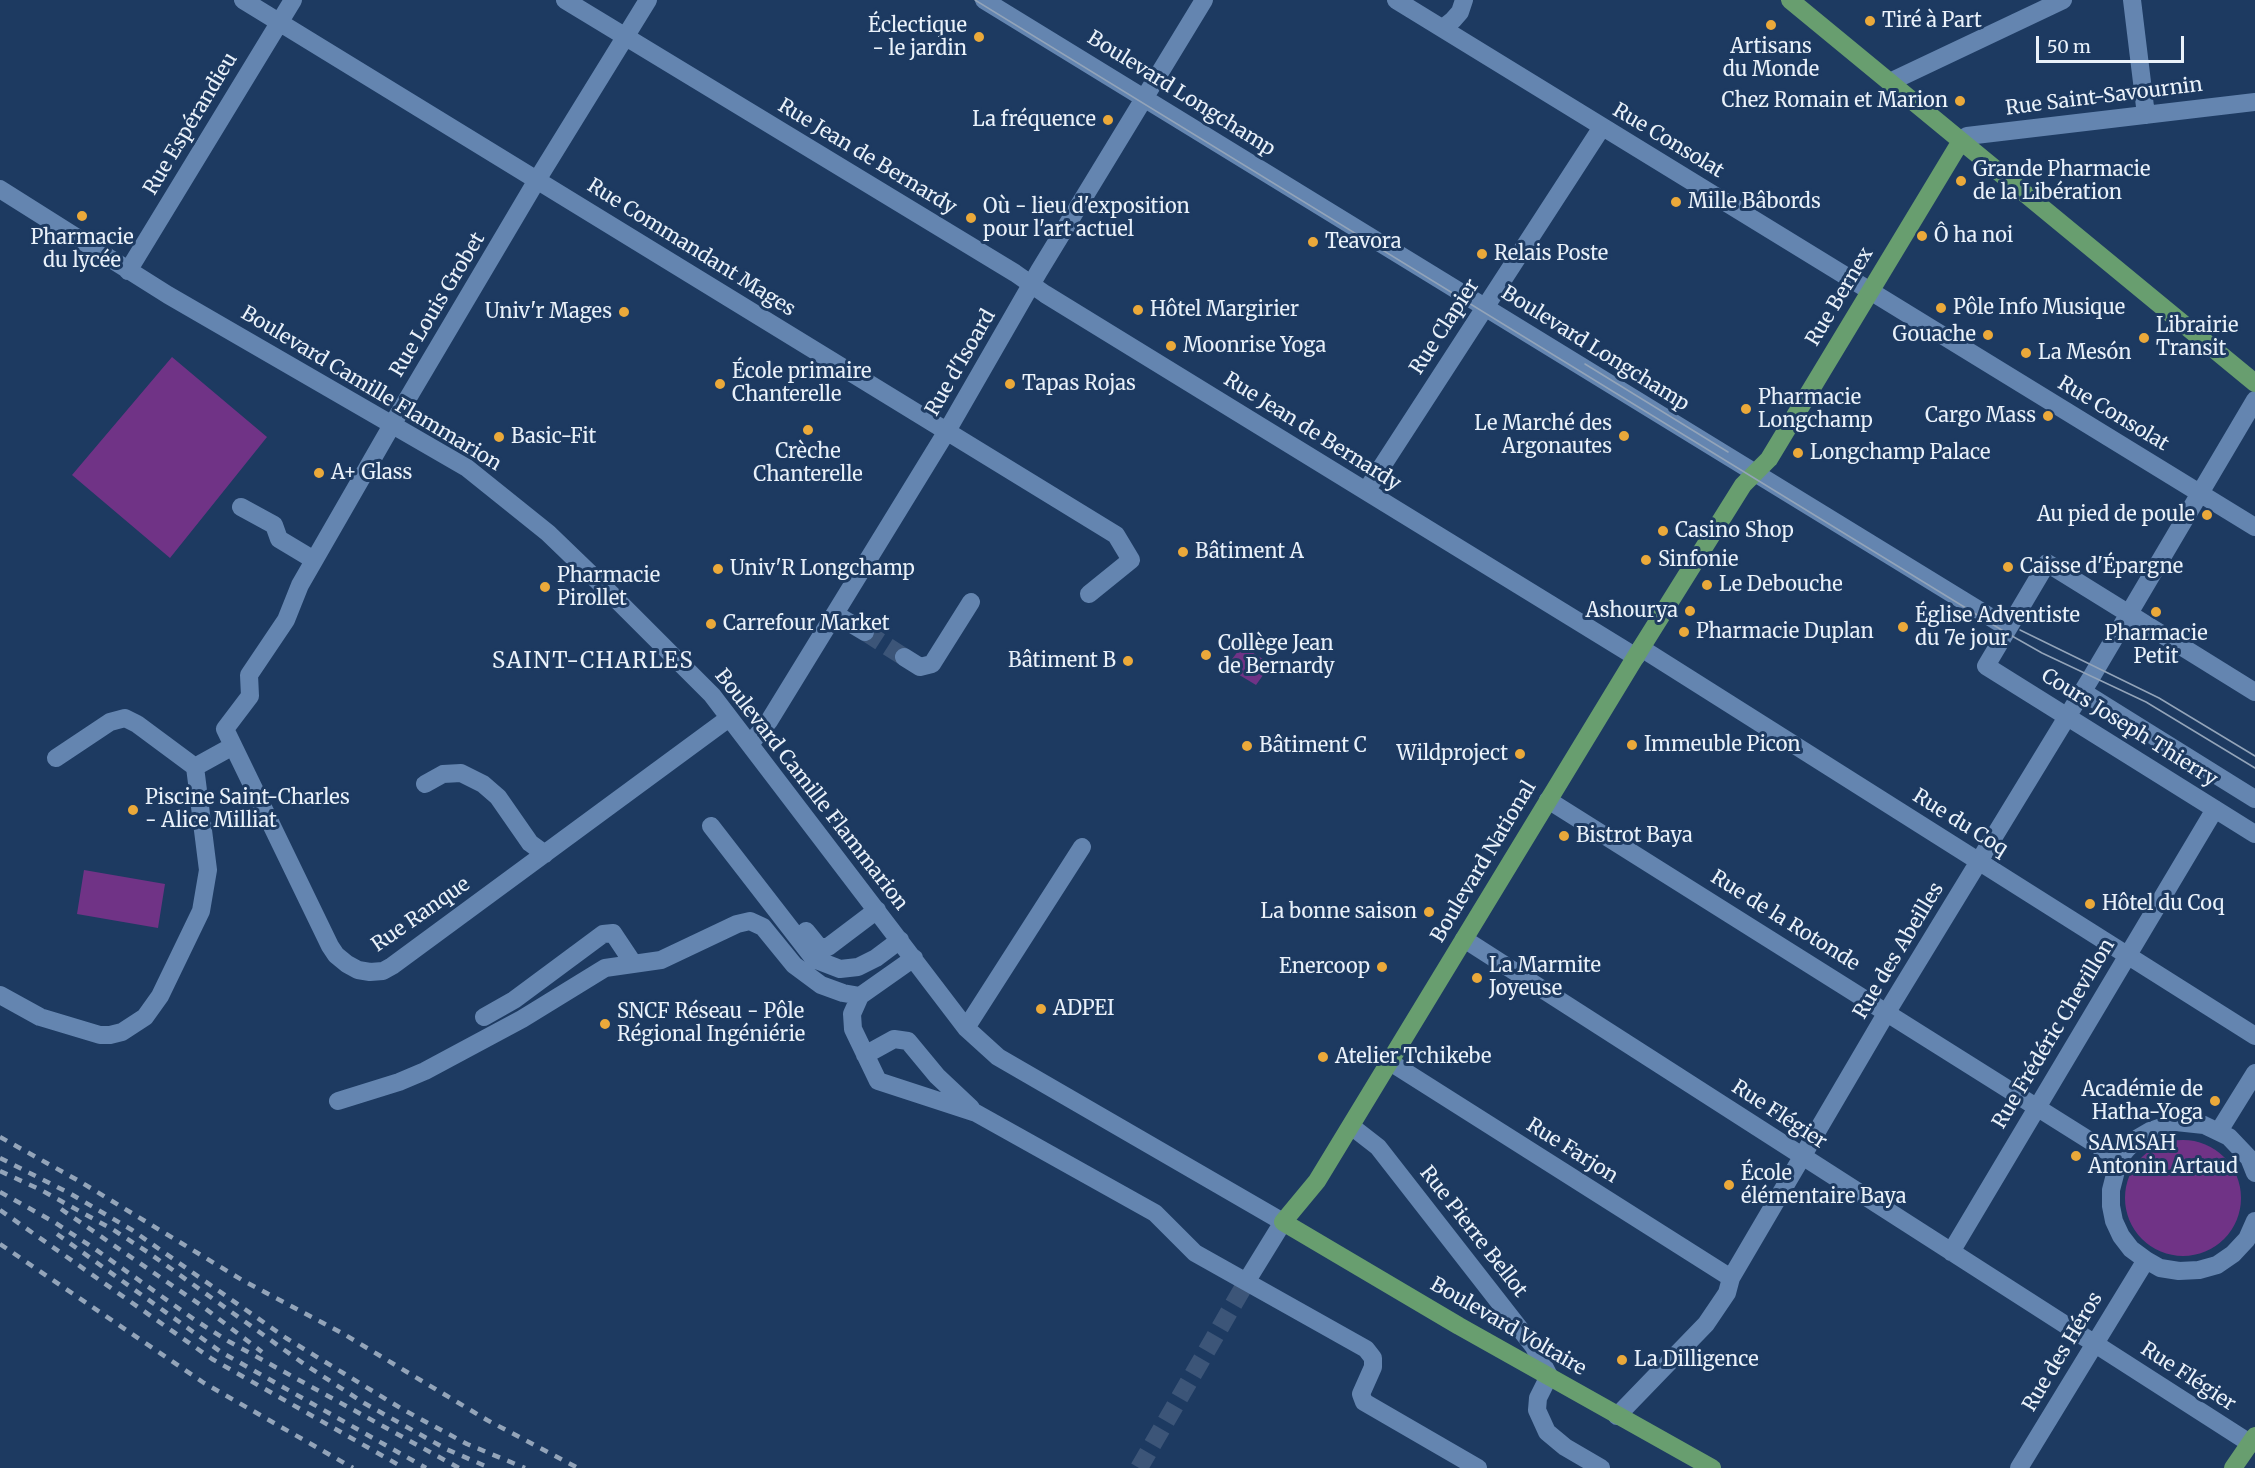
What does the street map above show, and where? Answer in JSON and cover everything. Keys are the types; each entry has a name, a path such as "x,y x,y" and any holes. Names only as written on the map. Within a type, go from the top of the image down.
{"main road":[{"path":"1790,0 2255,383"},
{"name":"Rue Bernex","path":"1754,473 1768,459 1961,141"},
{"name":"Boulevard National","path":"1283,1222 1312,1189 1548,800 1743,485 1754,473"},
{"name":"Boulevard Voltaire","path":"1283,1222 1617,1416 1712,1468"},
{"path":"2233,1468 2254,1442"}],"street":[{"name":"Rue Commandant Mages","path":"243,0 1116,535 1131,560 1089,594"},
{"name":"Rue Espérandieu","path":"128,271 293,0"},
{"name":"Rue Jean de Bernardy","path":"565,0 1366,491 1639,653"},
{"name":"Rue Louis Grobet","path":"229,737 250,696 249,675 286,620 300,585 314,560 537,180 648,0"},
{"name":"Boulevard Longchamp","path":"984,0 2003,625"},
{"name":"Rue d'Isoard","path":"750,744 769,721 947,431 1031,285 1204,0"},
{"name":"Rue Consolat","path":"1396,0 2255,526"},
{"path":"1443,28 1454,20 1464,0"},
{"path":"1890,82 2063,0"},
{"path":"2132,0 2146,115"},
{"name":"Rue Saint-Savournin","path":"1961,141 1967,136 2255,102"},
{"name":"Rue Clapier","path":"1366,491 1602,127"},
{"name":"Boulevard Camille Flammarion","path":"0,189 128,271 467,468 548,533 712,695 966,1028 998,1058 1283,1222"},
{"name":"Rue des Abeilles","path":"1617,1416 1706,1324 1727,1293 1731,1278 1887,1012 2068,717 2255,400"},
{"path":"241,507 274,525 279,539 314,560"},
{"name":"Cours Joseph Thierry","path":"2255,692 2047,563 2003,625 1986,666 2255,834"},
{"path":"904,657 920,667 933,664 971,602"},
{"path":"835,614 865,632"},
{"name":"Rue du Coq","path":"1639,653 1979,862 2255,1036"},
{"name":"Cours Joseph Thierry","path":"2083,692 2255,799"},
{"path":"0,995 40,1017 100,1035 122,1032 145,1017 160,996 201,911 208,870 195,767 137,724 124,718 110,722 56,758"},
{"name":"Rue Ranque","path":"229,737 330,946 336,955 358,970 383,971 729,718"},
{"path":"195,767 229,737"},
{"path":"425,784 443,774 461,773 483,784 498,797 530,843 545,854"},
{"name":"Rue de la Rotonde","path":"1548,800 2119,1159"},
{"name":"Rue Frédéric Chevillon","path":"1951,1252 2215,809"},
{"path":"877,910 828,947 819,947 715,822 814,959 840,969 858,968 900,940"},
{"path":"966,1028 1082,847"},
{"path":"338,1101 399,1082 425,1071 522,1019 604,968 661,960 737,924 750,921 762,927 794,964 821,985 860,996"},
{"path":"484,1017 514,1000 603,934 613,933 633,963"},
{"name":"Rue Flégier","path":"1464,939 2095,1344 2254,1442"},
{"path":"914,958 860,996 852,1014 853,1029 878,1081 976,1113 1155,1213 1195,1253 1366,1349 1373,1358 1373,1367 1361,1394 1364,1402 1478,1468"},
{"path":"865,1055 894,1039 908,1041 937,1076 976,1113"},
{"name":"Rue Farjon","path":"1390,1062 1731,1278"},
{"path":"2219,1131 2255,1073"},
{"path":"2255,1173 2249,1158 2240,1147 2219,1131 2190,1122 2163,1125 2138,1138 2119,1159 2111,1190 2114,1221 2131,1249 2160,1268 2179,1271 2199,1270 2217,1264 2251,1241 2255,1221"},
{"name":"Rue Pierre Bellot","path":"1351,1126 1362,1132 1386,1156 1534,1347 1549,1376"},
{"name":"Boulevard National","path":"1251,1274 1283,1222"},
{"name":"Rue des Héros","path":"2019,1468 2146,1260"},
{"path":"1549,1376 1538,1398 1537,1410 1540,1422 1546,1432 1565,1447 1601,1468"}],"shaded area":[{"path":"172,357 267,437 170,558 72,475"},
{"path":"1242,646 1271,664 1256,685 1226,667"},
{"path":"84,870 165,884 158,928 77,914"},
{"path":"2183,1140 2205,1144 2224,1157 2237,1176 2241,1198 2237,1220 2224,1239 2205,1252 2183,1256 2161,1252 2142,1239 2129,1220 2125,1198 2129,1176 2142,1157 2161,1144"}],"tunnel":[{"path":"865,632 904,657"},
{"path":"1139,1468 1251,1274"}],"tram line":[{"path":"975,0 2005,632 2042,653 2146,702 2255,768"},
{"path":"1585,364 1728,452"},
{"path":"2020,630 2159,698 2255,756"}],"railway":[{"path":"0,1137 79,1181 242,1280 342,1333 487,1420 578,1468"},
{"path":"0,1158 71,1194 132,1230 286,1338 402,1409 467,1444 525,1468"},
{"path":"0,1171 41,1190 112,1229 304,1364 364,1403 446,1449 490,1468"},
{"path":"0,1192 54,1222 228,1341 459,1468"},
{"path":"61,1209 202,1306 262,1352"},
{"path":"0,1210 212,1359 404,1468"},
{"path":"57,1234 221,1352 426,1468"},
{"path":"0,1244 204,1383 353,1468"}],"place":[{"name":"Tiré à Part","path":"1870,21"},
{"name":"Artisans du Monde","path":"1771,25"},
{"name":"Éclectique - le jardin","path":"979,37"},
{"name":"Chez Romain et Marion","path":"1960,101"},
{"name":"La fréquence","path":"1108,120"},
{"name":"Grande Pharmacie de la Libération","path":"1961,181"},
{"name":"Mille Bâbords","path":"1676,202"},
{"name":"Pharmacie du lycée","path":"82,216"},
{"name":"Où - lieu d'exposition pour l'art actuel","path":"971,218"},
{"name":"Ô ha noi","path":"1922,236"},
{"name":"Teavora","path":"1313,242"},
{"name":"Relais Poste","path":"1482,254"},
{"name":"Pôle Info Musique","path":"1941,308"},
{"name":"Hôtel Margirier","path":"1138,310"},
{"name":"Univ'r Mages","path":"624,312"},
{"name":"Gouache","path":"1988,335"},
{"name":"Librairie Transit","path":"2144,338"},
{"name":"Moonrise Yoga","path":"1171,346"},
{"name":"La Mesón","path":"2026,353"},
{"name":"École primaire Chanterelle","path":"720,384"},
{"name":"Tapas Rojas","path":"1010,384"},
{"name":"Pharmacie Longchamp","path":"1746,409"},
{"name":"Cargo Mass","path":"2048,416"},
{"name":"Crèche Chanterelle","path":"808,430"},
{"name":"Le Marché des Argonautes","path":"1624,436"},
{"name":"Basic-Fit","path":"499,437"},
{"name":"Longchamp Palace","path":"1798,453"},
{"name":"A+ Glass","path":"319,473"},
{"name":"Au pied de poule","path":"2207,515"},
{"name":"Casino Shop","path":"1663,531"},
{"name":"Bâtiment A","path":"1183,552"},
{"name":"Sinfonie","path":"1646,560"},
{"name":"Caisse d'Épargne","path":"2008,567"},
{"name":"Univ'R Longchamp","path":"718,569"},
{"name":"Le Debouche","path":"1707,585"},
{"name":"Pharmacie Pirollet","path":"545,587"},
{"name":"Ashourya","path":"1690,611"},
{"name":"Pharmacie Petit","path":"2156,612"},
{"name":"Carrefour Market","path":"711,624"},
{"name":"Église Adventiste du 7e jour","path":"1903,627"},
{"name":"Pharmacie Duplan","path":"1684,632"},
{"name":"Collège Jean de Bernardy","path":"1206,655"},
{"name":"Bâtiment B","path":"1128,661"},
{"name":"Immeuble Picon","path":"1632,745"},
{"name":"Bâtiment C","path":"1247,746"},
{"name":"Wildproject","path":"1520,754"},
{"name":"Piscine Saint-Charles - Alice Milliat","path":"133,810"},
{"name":"Bistrot Baya","path":"1564,836"},
{"name":"Hôtel du Coq","path":"2090,904"},
{"name":"La bonne saison","path":"1429,912"},
{"name":"Enercoop","path":"1382,967"},
{"name":"La Marmite Joyeuse","path":"1477,978"},
{"name":"ADPEI","path":"1041,1009"},
{"name":"SNCF Réseau - Pôle Régional Ingéniérie","path":"605,1024"},
{"name":"Atelier Tchikebe","path":"1323,1057"},
{"name":"Académie de Hatha-Yoga","path":"2215,1101"},
{"name":"SAMSAH Antonin Artaud","path":"2076,1156"},
{"name":"École élémentaire Baya","path":"1729,1185"},
{"name":"La Dilligence","path":"1622,1360"}],"district":[{"name":"SAINT-CHARLES","path":"593,662"}]}
